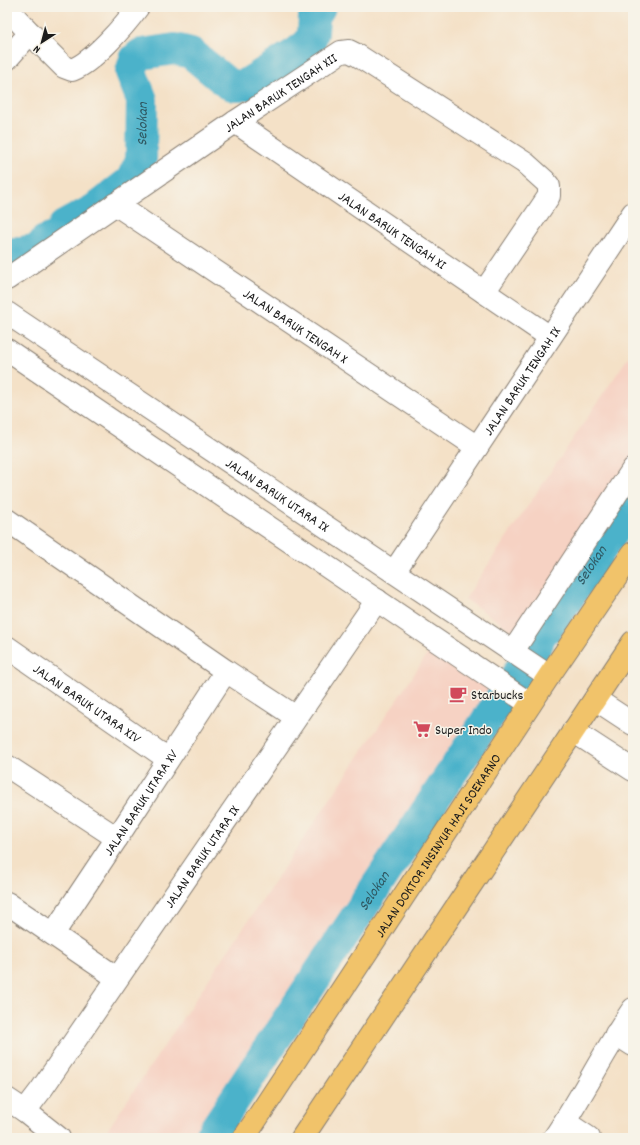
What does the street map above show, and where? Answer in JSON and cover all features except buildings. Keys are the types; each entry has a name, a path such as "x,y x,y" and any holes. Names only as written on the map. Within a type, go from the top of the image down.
{"main road":[{"name":"JALAN DOKTOR INSINYUR HAJI SOEKARNO","path":"244,1138 516,694 523,658 633,553"},
{"path":"302,1138 633,642"}],"street":[{"path":"9,7 13,15 30,33 64,67 72,70 78,68 98,52 130,18 138,7"},
{"path":"7,59 30,33"},
{"name":"JALAN BARUK TENGAH XII","path":"7,279 235,122 341,52 349,51 526,163 549,186 550,196 484,292"},
{"name":"JALAN BARUK TENGAH XI","path":"235,122 550,337"},
{"name":"JALAN BARUK TENGAH X","path":"115,204 477,447"},
{"name":"JALAN BARUK TENGAH IX","path":"394,572 633,213"},
{"name":"JALAN BARUK UTARA IX","path":"7,313 523,658"},
{"path":"7,350 516,694"},
{"path":"481,671 523,658 518,642 633,469"},
{"path":"7,520 226,671 296,717"},
{"name":"JALAN BARUK UTARA IX","path":"25,1111 377,600"},
{"name":"JALAN BARUK UTARA XIV","path":"7,647 168,759"},
{"name":"JALAN BARUK UTARA XV","path":"53,934 226,671"},
{"path":"595,699 633,724"},
{"path":"573,731 633,770"},
{"path":"7,766 117,838"},
{"path":"7,903 117,978"},
{"path":"589,1138 559,1130 624,1040 633,1009"},
{"path":"7,1099 25,1111 59,1138"}],"shaded area":[{"path":"633,350 633,510 540,650 465,599"},
{"path":"439,637 505,685 510,713 222,1138 102,1138"}],"waterway":[{"name":"Selokan","path":"7,254 41,249 45,241 61,235 64,226 95,209 131,181 141,160 142,100 131,72 135,59 141,54 175,49 191,53 227,83 236,86 245,85 296,53 310,42 313,33 314,17 320,7"},
{"name":"Selokan","path":"548,628 633,502"},
{"name":"Selokan","path":"209,1138 538,643"}],"place":[{"name":"Starbucks","path":"458,694"},
{"name":"Super Indo","path":"422,729"}]}
